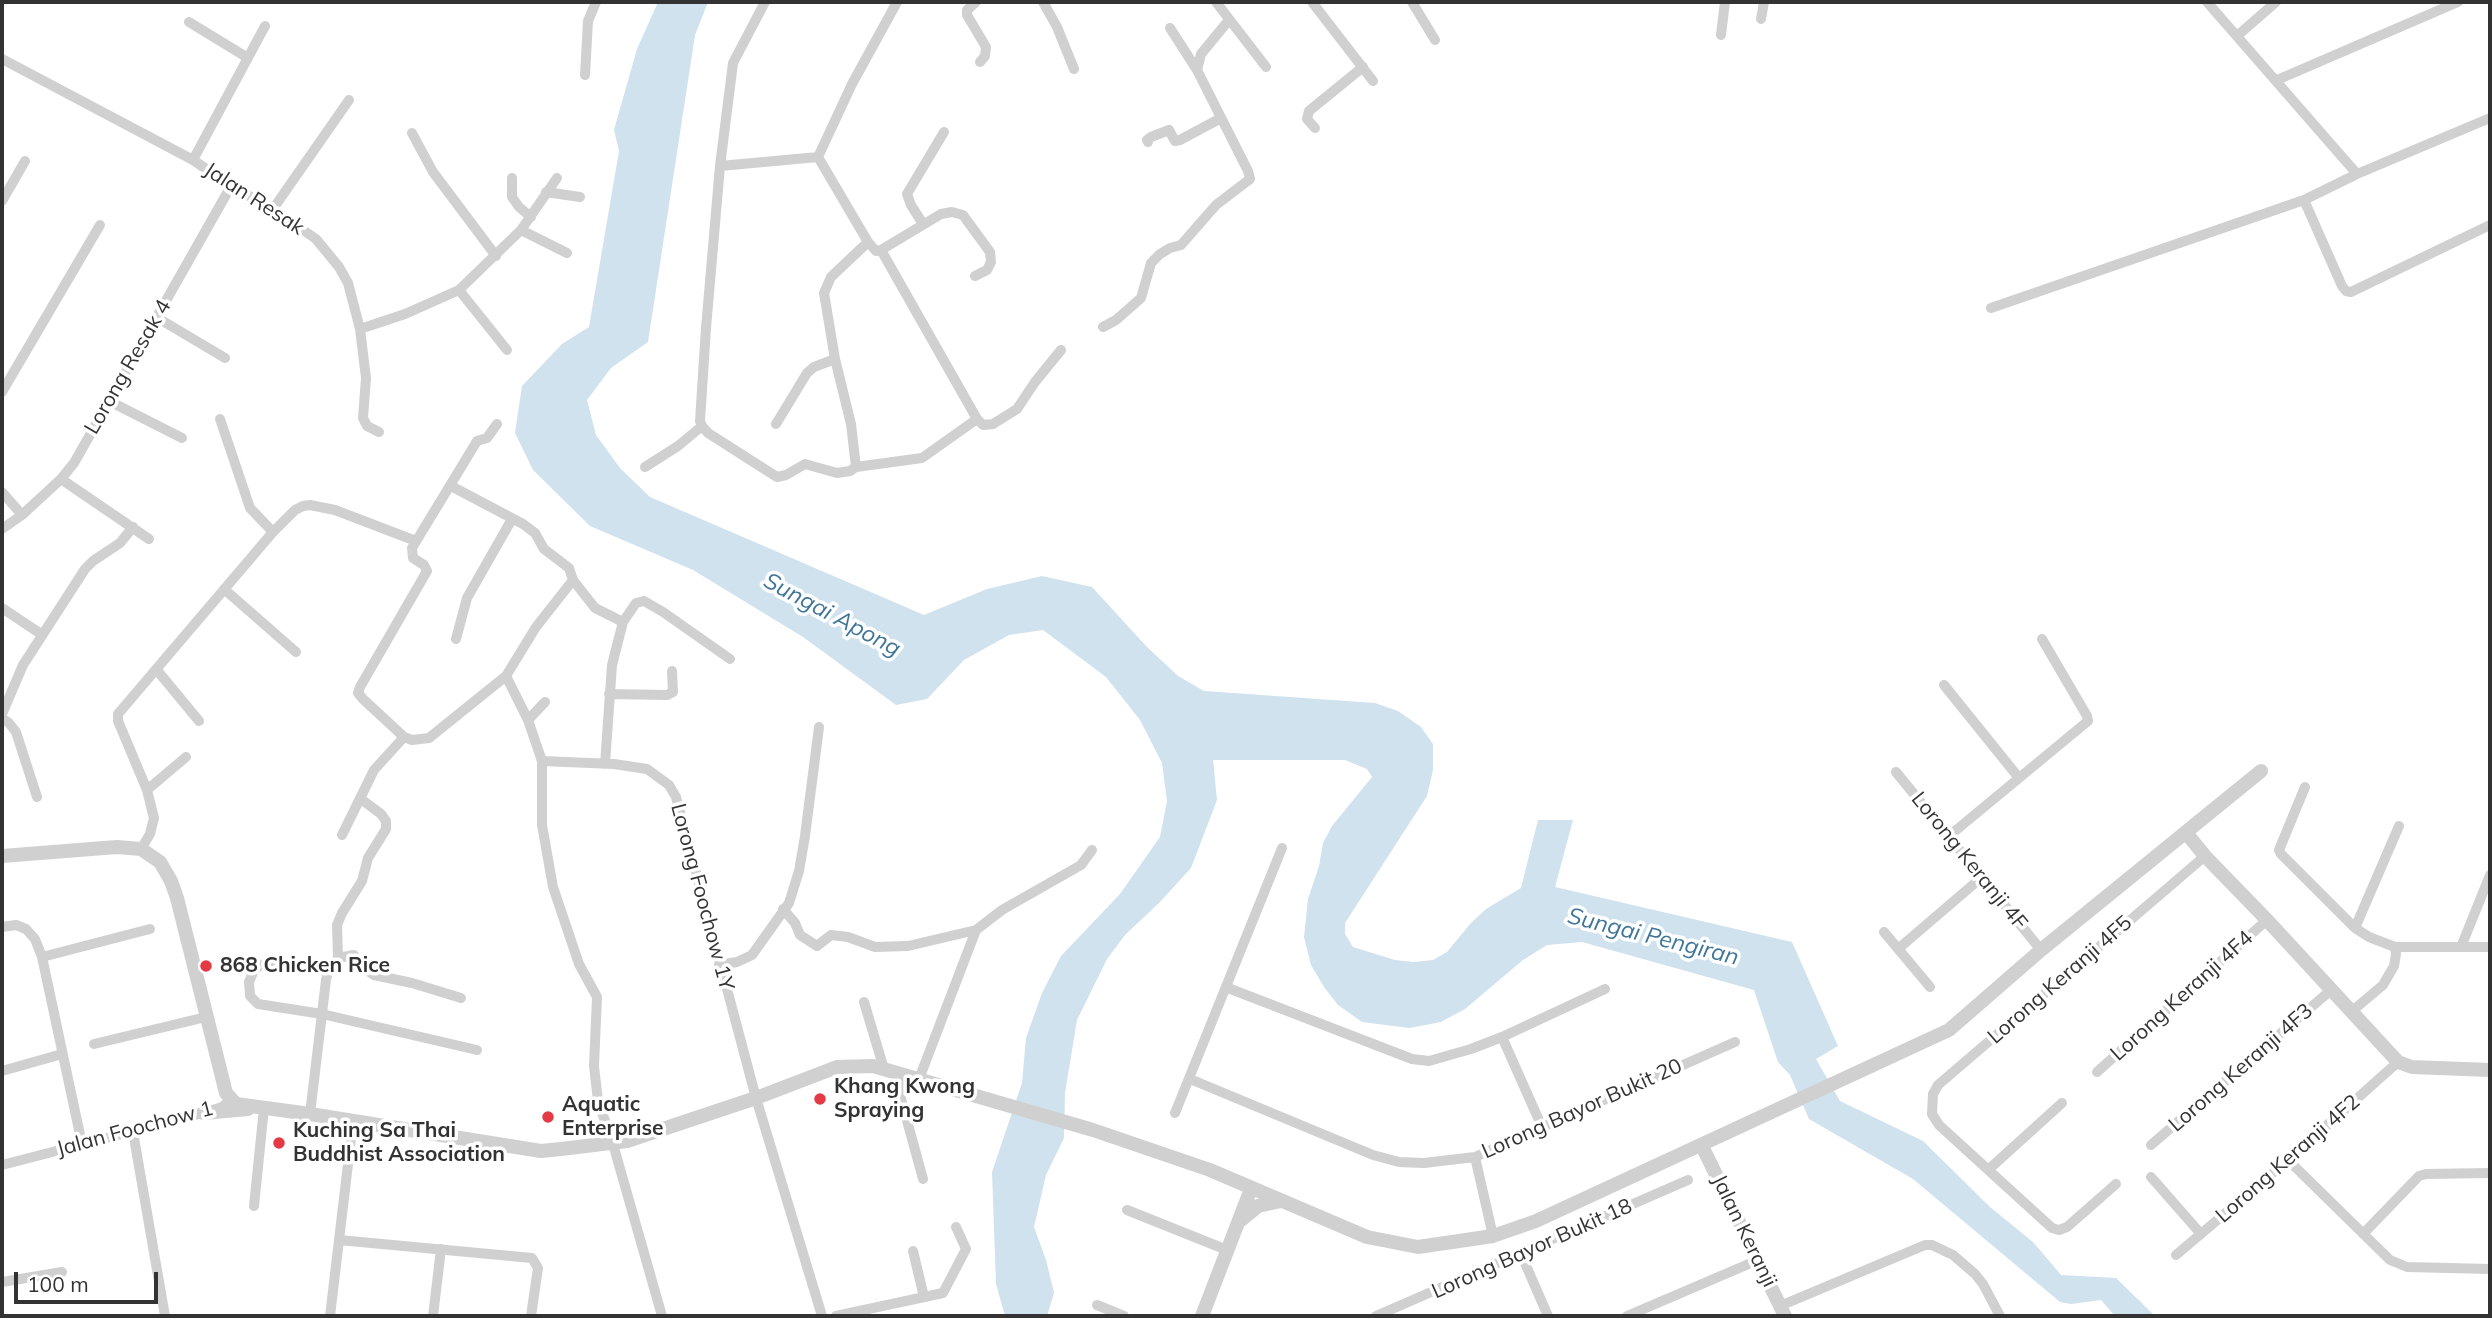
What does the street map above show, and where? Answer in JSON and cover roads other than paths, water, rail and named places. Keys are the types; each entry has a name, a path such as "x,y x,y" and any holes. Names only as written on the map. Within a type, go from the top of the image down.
{"street":[{"path":"584,75 588,21 596,2"},
{"path":"765,2 733,63 720,166 705,341 700,421 702,426 708,433 777,477 786,475 804,464 837,473 856,467 922,458 977,419"},
{"path":"818,157 852,83 897,2"},
{"path":"976,2 967,10 967,15 986,47 981,62"},
{"path":"1043,2 1057,27 1074,69"},
{"path":"1216,2 1266,67"},
{"path":"1312,2 1373,80"},
{"path":"1412,2 1435,40"},
{"path":"1721,35 1725,2"},
{"path":"1761,19 1765,2"},
{"path":"2207,2 2357,174"},
{"path":"2237,36 2276,2"},
{"path":"2277,80 2458,2"},
{"path":"1197,70 1201,54 1229,20"},
{"path":"189,22 248,58"},
{"path":"193,160 265,26"},
{"path":"1103,327 1116,320 1141,298 1152,263 1160,254 1181,245 1209,211 1250,179 1248,170 1197,70 1170,28"},
{"name":"Jalan Resak","path":"2,59 193,160 316,239 339,267 348,283 360,329 366,378 363,418 367,426 379,432"},
{"path":"1315,128 1307,119 1310,111 1363,67"},
{"path":"273,209 349,100"},
{"path":"1148,142 1151,137 1169,130 1175,141 1180,140 1221,118"},
{"path":"1991,308 2304,200 2357,174 2490,118"},
{"path":"923,224 907,194 944,132"},
{"path":"412,133 433,172 496,256"},
{"path":"720,166 818,157"},
{"path":"818,157 876,251 941,214 952,212 963,215 990,252 991,262 987,270 975,276"},
{"path":"2,201 25,160"},
{"path":"360,329 405,314 459,290 521,230 557,177"},
{"path":"512,178 512,197 531,217"},
{"name":"Lorong Resak 4","path":"2,529 22,515 61,479 74,463 231,186"},
{"path":"546,192 580,197"},
{"path":"2304,200 2342,286 2351,292 2490,225"},
{"path":"2,392 100,225"},
{"path":"521,230 566,253"},
{"path":"856,467 851,424 835,359 824,293 831,277 868,242"},
{"path":"881,250 977,419 983,425 993,424 1017,409 1061,350"},
{"path":"459,290 507,350"},
{"path":"156,317 225,358"},
{"path":"776,424 807,373 835,359"},
{"path":"109,401 182,438"},
{"path":"220,419 250,508 273,532"},
{"path":"497,424 487,438 477,441 416,541 411,555 424,565 427,571 383,644 358,693 404,737 412,740 429,737 506,676 536,627 573,580"},
{"path":"645,467 678,446 702,426"},
{"path":"61,479 149,539"},
{"path":"451,486 535,533 544,549 569,568 573,580 595,608 623,622"},
{"path":"2,492 22,515"},
{"path":"141,849 150,834 154,818 147,790 117,717 273,532 295,510 310,505 327,508 416,541"},
{"path":"456,639 467,598 512,519"},
{"path":"37,797 16,732 2,716 23,665 85,569 120,543 133,527"},
{"path":"224,589 296,652"},
{"path":"605,764 612,665 623,622 636,603 644,601 730,659"},
{"path":"2,608 41,634"},
{"path":"1949,836 2088,721 2042,639"},
{"path":"156,669 199,722"},
{"path":"609,694 667,695 673,692 672,671"},
{"path":"506,676 528,720 542,761 544,842 559,910 579,964 597,998 594,1062 598,1101 662,1316"},
{"path":"1944,685 2019,778"},
{"path":"528,720 545,702"},
{"path":"719,965 737,962 752,955 789,903 799,871 819,727"},
{"path":"342,835 374,770 404,737"},
{"path":"147,790 186,757"},
{"name":"Lorong Foochow 1Y","path":"542,761 647,769 669,785 676,797 755,1098 822,1316"},
{"path":"1214,1172 1367,1237 1418,1247 1493,1236 1536,1221 1949,1030 2041,950 2187,834 2261,771"},
{"name":"Lorong Keranji 4F","path":"1896,772 2041,950"},
{"path":"2305,788 2279,850 2355,928 2390,945 2490,947"},
{"path":"338,958 337,925 362,881 368,858 386,829 386,821 381,814 361,799"},
{"path":"2355,928 2399,826"},
{"path":"2187,834 2351,1012 2405,1064 2490,1070"},
{"path":"2,856 117,847 141,849 160,862 171,881 222,1077 231,1100"},
{"path":"1175,1113 1228,988 1282,848"},
{"path":"783,909 800,934 817,946 831,934 875,947 894,948 976,930 1002,910 1081,865 1092,850"},
{"name":"Lorong Keranji 4F5","path":"1988,1170 1939,1125 1932,1114 1933,1094 1938,1085 2205,856"},
{"path":"2461,947 2490,875"},
{"path":"1898,949 1982,877"},
{"name":"Lorong Keranji 4F4","path":"2097,1072 2267,920"},
{"path":"2,927 16,925 26,929 42,957 82,1144"},
{"path":"42,957 150,929"},
{"path":"919,1079 976,930"},
{"path":"1884,932 1930,987"},
{"path":"2351,1012 2383,985 2396,954 2390,945"},
{"path":"310,1114 328,971 338,958 354,954 359,965 374,975 461,998"},
{"path":"328,971 271,962 261,965 254,970 249,982 250,996 258,1004 322,1014 477,1050"},
{"path":"1228,988 1412,1059 1429,1060 1446,1057 1502,1037 1605,989"},
{"name":"Lorong Keranji 4F3","path":"2151,1145 2331,990"},
{"path":"864,1002 884,1069"},
{"path":"94,1044 206,1017"},
{"path":"1502,1037 1542,1127"},
{"name":"Lorong Bayor Bukit 20","path":"1190,1079 1373,1155 1399,1162 1424,1163 1475,1157 1735,1042"},
{"path":"2,1071 62,1054"},
{"name":"Lorong Keranji 4F2","path":"2176,1255 2405,1064"},
{"name":"Jalan Foochow 1","path":"2,1166 203,1113 222,1107 231,1100 236,1104 260,1108 541,1151 612,1144 755,1098 837,1067 853,1065 884,1069 1093,1129 1214,1172"},
{"path":"901,1075 900,1095 923,1179"},
{"path":"2062,1103 1988,1170 2052,1228 2059,1230 2067,1227 2116,1184"},
{"path":"203,1113 260,1108 254,1206"},
{"path":"330,1316 353,1122"},
{"path":"133,1132 165,1316"},
{"name":"Jalan Keranji","path":"1702,1146 1782,1311"},
{"path":"1475,1157 1493,1236"},
{"path":"2288,1160 2390,1260 2407,1267 2490,1269"},
{"path":"1214,1172 1220,1167 1232,1170 1283,1192 1287,1202"},
{"path":"1214,1172 1236,1192 1241,1205 1238,1223"},
{"path":"2363,1234 2419,1176 2490,1172"},
{"path":"2151,1177 2201,1234"},
{"name":"Lorong Bayor Bukit 18","path":"1376,1316 1688,1180"},
{"path":"1202,1316 1251,1189"},
{"path":"1238,1223 1258,1206 1287,1202"},
{"path":"1127,1210 1227,1250"},
{"path":"836,1316 943,1293 966,1249 957,1227"},
{"path":"339,1240 530,1257 535,1260 538,1268 531,1316"},
{"path":"1782,1311 1840,1282 1925,1245 1932,1245 1953,1255 1975,1274 2000,1316"},
{"path":"433,1316 441,1249"},
{"path":"913,1251 924,1297"},
{"path":"1521,1254 1548,1316"},
{"path":"1627,1316 1758,1260"},
{"path":"2,1282 62,1272"},
{"path":"1097,1305 1124,1316"}],"water":[{"path":"658,2 708,2 695,35 648,342 611,368 587,400 596,435 620,468 650,497 924,615 987,589 1042,576 1092,587 1147,647 1178,676 1204,691 1375,703 1398,711 1421,727 1433,744 1433,770 1427,796 1345,923 1345,934 1353,947 1395,960 1414,962 1433,960 1447,952 1486,909 1521,888 1538,820 1573,820 1555,887 1792,942 1838,1046 1816,1059 1840,1101 1923,1141 1990,1207 2033,1242 2061,1275 2116,1278 2155,1316 2115,1316 2101,1300 2071,1304 2060,1302 1913,1179 1809,1119 1790,1075 1778,1062 1754,990 1582,942 1547,945 1523,960 1465,1009 1441,1022 1409,1028 1362,1022 1338,1005 1324,987 1311,965 1304,937 1308,899 1323,843 1332,826 1372,777 1367,769 1345,760 1213,760 1217,800 1191,868 1125,935 1107,959 1077,1020 1065,1093 1064,1138 1046,1175 1034,1227 1054,1293 1047,1316 1005,1316 996,1284 992,1172 1022,1083 1026,1038 1042,993 1061,956 1120,894 1160,837 1167,801 1162,763 1140,720 1106,677 1043,630 1009,635 964,660 927,699 896,705 803,637 693,570 590,526 533,470 515,433 522,386 562,344 589,327 619,151 614,130 637,49"}],"place":[{"name":"868 Chicken Rice","path":"206,966"},
{"name":"Khang Kwong Spraying","path":"820,1099"},
{"name":"Aquatic Enterprise","path":"548,1117"},
{"name":"Kuching Sa Thai Buddhist Association","path":"279,1143"}],"water label":[{"name":"Sungai Apong","path":"832,615"},
{"name":"Sungai Pengiran","path":"1653,937"}]}
